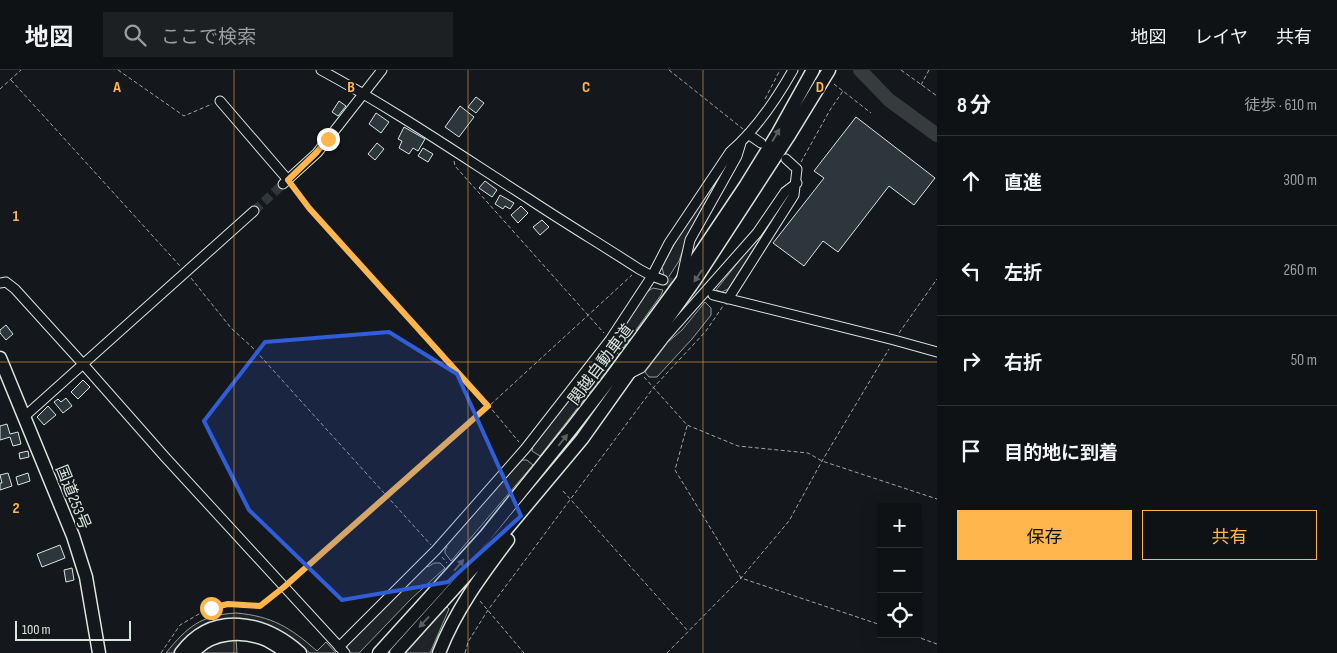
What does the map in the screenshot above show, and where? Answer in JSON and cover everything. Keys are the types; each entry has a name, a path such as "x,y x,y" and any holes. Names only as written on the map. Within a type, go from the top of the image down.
{"highway":[{"name":"関越自動車道","path":"379,653 492,528 572,428 681,282 746,185 813,70"},
{"name":"関越自動車道","path":"396,653 495,543 582,439 704,265 829,75"},
{"name":"国道253号","path":"0,358 74,536 86,577 99,653"},
{"path":"439,653 452,623 465,600 582,439"},
{"path":"374,653 440,587"},
{"path":"181,653 187,644 206,631 217,626 240,624 270,632 287,642 300,653"},
{"path":"193,653 204,643 214,638 245,634 262,638 287,653"}],"street":[{"path":"321,70 364,93 638,268 663,280"},
{"path":"220,101 285,182 316,153 382,70"},
{"path":"0,283 6,282 15,289 165,457 342,650 436,550 525,449 610,340 652,276 669,243 730,152 767,112 792,70"},
{"path":"748,134 761,143"},
{"path":"681,282 690,240 737,156 741,142"},
{"path":"728,299 794,195 798,169 786,159"},
{"path":"626,375 641,368 665,337 757,234 785,192 797,183"},
{"path":"24,417 254,211"},
{"path":"713,295 937,352"}],"path":[{"path":"0,89 21,70"},
{"path":"118,70 184,116 220,101"},
{"path":"669,70 748,134"},
{"path":"901,70 937,96"},
{"path":"921,85 929,70"},
{"path":"829,75 843,91 871,113"},
{"path":"11,80 186,272 231,328 254,349 436,550"},
{"path":"798,169 830,110 843,91"},
{"path":"452,148 455,166 610,340"},
{"path":"285,182 488,406 520,444"},
{"path":"161,653 180,625 197,614 228,604 260,606 284,587 488,406 638,268"},
{"path":"667,653 741,578 789,521 822,461 894,340 937,279"},
{"path":"465,653 468,642 488,610 654,387 706,331 728,299"},
{"path":"644,377 687,425 738,446 808,454 822,461 937,499"},
{"path":"687,425 675,470 741,578 877,624"},
{"path":"563,491 688,632"},
{"path":"480,601 524,653"},
{"path":"920,638 937,644"}],"highlighted area":[{"path":"389,332 457,374 521,516 448,582 342,600 249,510 204,421 265,342"}],"shaded area":[{"path":"724,169 690,230 679,261 668,278 664,276 662,267 677,239"},
{"path":"783,203 728,289 722,292 716,290 759,236"},
{"path":"653,288 663,290 661,295 623,348 618,343 616,336 645,293"},
{"path":"705,302 711,308 711,315 657,377 649,377 645,372 668,342 682,330"},
{"path":"613,348 619,355 540,456 532,451 533,445 606,349"},
{"path":"522,460 527,460 533,465 451,561 445,553 446,545"},
{"path":"434,563 440,563 445,568 411,599 359,653 350,653 347,650 347,645 426,565 428,567"},
{"path":"446,606 449,609 430,653 404,653"},
{"path":"236,613 260,617 280,624 317,651 326,642 336,653 310,653 291,638 266,625 176,653 166,653 188,629 196,624 213,616"},
{"path":"236,639 237,653 201,653 217,643"}],"building":[{"path":"476,97 484,103 476,113 468,107"},
{"path":"339,101 346,106 338,116 332,112"},
{"path":"460,106 474,117 459,137 445,127"},
{"path":"376,113 389,122 381,133 369,124"},
{"path":"856,117 935,178 914,205 889,186 838,252 823,241 804,266 773,243 824,178 814,171"},
{"path":"404,127 425,139 418,151 413,148 409,154 399,148 402,141 398,139"},
{"path":"377,143 384,149 375,160 368,154"},
{"path":"423,148 433,154 428,162 418,156"},
{"path":"485,181 497,190 492,197 479,188"},
{"path":"500,195 514,203 510,209 505,206 503,209 495,204"},
{"path":"521,206 528,213 518,223 511,215"},
{"path":"542,220 549,227 540,235 533,227"},
{"path":"6,325 13,334 6,340 0,333 0,330"},
{"path":"83,380 90,387 78,399 71,392"},
{"path":"66,398 72,406 63,413 54,402 58,399 61,402"},
{"path":"48,406 56,415 44,425 37,417"},
{"path":"7,424 10,434 18,432 21,444 13,446 10,437 0,440 0,426"},
{"path":"28,451 29,457 20,459 19,453"},
{"path":"8,473 12,486 0,490 0,483 2,483 0,475"},
{"path":"28,473 30,481 18,485 16,477"},
{"path":"60,545 65,558 42,567 37,554"},
{"path":"72,568 74,580 66,582 64,570"}],"waterway":[{"path":"860,70 889,100 937,135"}],"tunnel":[{"path":"254,211 283,184"},
{"path":"663,280 711,294"}],"route":[{"path":"211,608 228,604 260,606 387,497 488,406 309,208 288,180 328,139"}]}
